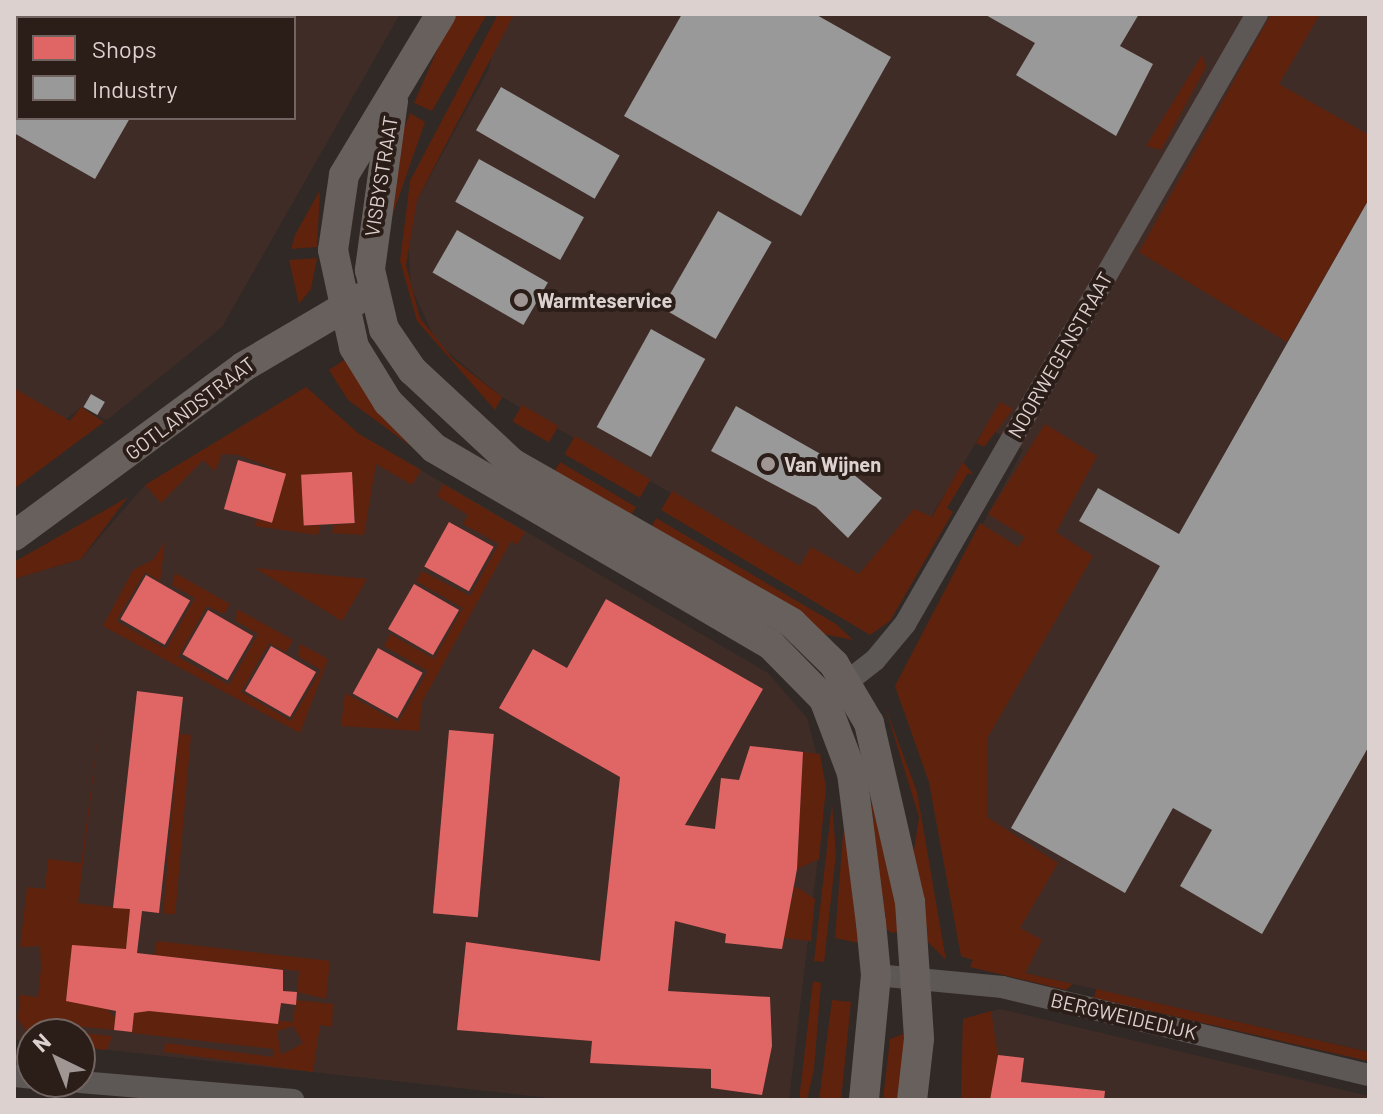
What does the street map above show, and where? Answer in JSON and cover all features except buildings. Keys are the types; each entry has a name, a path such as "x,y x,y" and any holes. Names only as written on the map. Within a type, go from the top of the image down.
{"street":[{"path":"393,101 441,14"},
{"name":"NOORWEGENSTRAAT","path":"836,691 905,624 1257,14"},
{"name":"VISBYSTRAAT","path":"393,101 369,250 373,293 384,329 412,370 479,438 532,476 792,623 836,691"},
{"name":"VISBYSTRAAT","path":"393,101 371,121 344,175 333,250 342,306 376,385 434,448 771,645 836,691"},
{"name":"GOTLANDSTRAAT","path":"14,536 243,367 342,306 373,293"},
{"path":"836,691 852,773 876,975 864,1100"},
{"path":"836,691 869,723 893,810 918,980 912,1100"},
{"name":"BERGWEIDEDIJK","path":"876,975 1002,987 1369,1075"},
{"path":"96,1083 293,1100"}],"shaded area":[{"path":"14,14 400,14 222,327 107,420 81,407 14,461"},
{"path":"453,14 487,14 432,111 414,103"},
{"path":"498,14 514,14 417,200 406,265 420,318 453,359 502,397 495,410 417,321 400,261 410,181"},
{"path":"500,14 1369,14 1369,1052 1025,973 970,967 973,960 961,956 929,782 895,686 1023,450 986,426 931,517 881,583 800,566 502,397 437,343 411,287 408,238 417,200 489,69"},
{"path":"1271,14 1320,14 1279,84 1369,135 1369,199 1287,342 1139,252"},
{"path":"1202,55 1206,67 1161,150 1146,146"},
{"path":"410,113 425,122 389,225 401,136"},
{"path":"320,190 317,247 291,249 295,235"},
{"path":"317,258 311,289 299,304 289,260"},
{"path":"344,360 427,458 348,400 329,370"},
{"path":"306,387 359,434 768,673 807,718 826,788 789,1100 569,1100 96,1049 96,1018 16,1018 14,1040 14,579 81,559 145,485"},
{"path":"306,387 359,434 421,470 412,485 376,464 364,535 332,533 334,525 355,523 351,472 301,476 305,526 320,525 318,535 254,526 258,519 272,523 286,474 239,455 222,454 215,471 203,460 161,503 145,485"},
{"path":"14,388 70,421 81,407 104,422 14,489"},
{"path":"1000,402 1013,409 984,447 976,443"},
{"path":"522,405 558,426 549,442 512,421"},
{"path":"1045,424 1097,456 1056,532 1093,556 988,737 987,817 1058,863 1020,928 1042,940 1025,973 1073,984 1066,990 970,967 973,960 961,956 929,782 895,686 980,523 1018,547 1025,537 988,514"},
{"path":"575,436 650,479 640,498 564,454"},
{"path":"560,462 636,507 630,517 553,474"},
{"path":"963,462 974,475 968,473 947,508 953,512 890,621 870,635 661,510 672,491 800,566 811,547 859,574 914,509 932,517"},
{"path":"443,484 525,532 517,545 511,541 422,702 419,731 341,726 345,693 398,722 428,671 384,646 390,634 434,659 463,608 416,581 422,571 470,596 499,544 463,524 468,515 437,496"},
{"path":"128,497 81,559 14,579 14,562"},
{"path":"656,518 836,624 853,640 818,633 649,532"},
{"path":"165,542 160,581 145,572 116,621 166,649 195,598 172,585 175,573 230,604 224,614 207,606 178,657 229,685 258,634 236,621 237,609 293,640 286,652 269,643 241,692 291,721 321,670 298,656 300,644 328,659 300,733 103,626 133,570 153,560"},
{"path":"255,568 367,579 342,621"},
{"path":"885,706 917,792 946,960 923,937 912,863 919,817"},
{"path":"100,722 78,903 130,909 126,949 72,946 66,1000 102,1005 116,1018 114,1030 96,1028 96,1018 18,1018 20,995 38,997 41,968 40,946 20,947 27,887 45,889 48,859 81,863"},
{"path":"179,734 191,735 175,914 163,913"},
{"path":"865,735 901,931 892,933 883,927"},
{"path":"803,752 820,754 826,788 819,859 797,869"},
{"path":"832,804 836,854 824,962 814,961"},
{"path":"844,821 859,943 835,938"},
{"path":"795,886 815,899 811,941 783,938"},
{"path":"157,941 330,961 326,999 297,992 299,971 154,955"},
{"path":"813,981 821,983 814,1069 807,1100 799,1100"},
{"path":"1096,989 1369,1052 1367,1061 1094,998"},
{"path":"296,1000 333,1004 332,1027 320,1025 313,1072 164,1052 165,1043 273,1057 274,1049 132,1033 134,1013 149,1011 293,1022","holes":["293,1026 303,1043 281,1055 277,1031"]},
{"path":"832,1000 851,1002 841,1100 819,1100"},
{"path":"1000,1009 1369,1096 1369,1100 961,1100 963,1019"},
{"path":"991,1011 998,1055 990,1100 961,1100 963,1019"},
{"path":"96,1034 112,1036 107,1050 96,1049"},
{"path":"903,1034 909,1039 905,1100 883,1100 890,1039"}],"place":[{"name":"Warmteservice","path":"521,300"},
{"name":"Van Wijnen","path":"768,464"}]}
